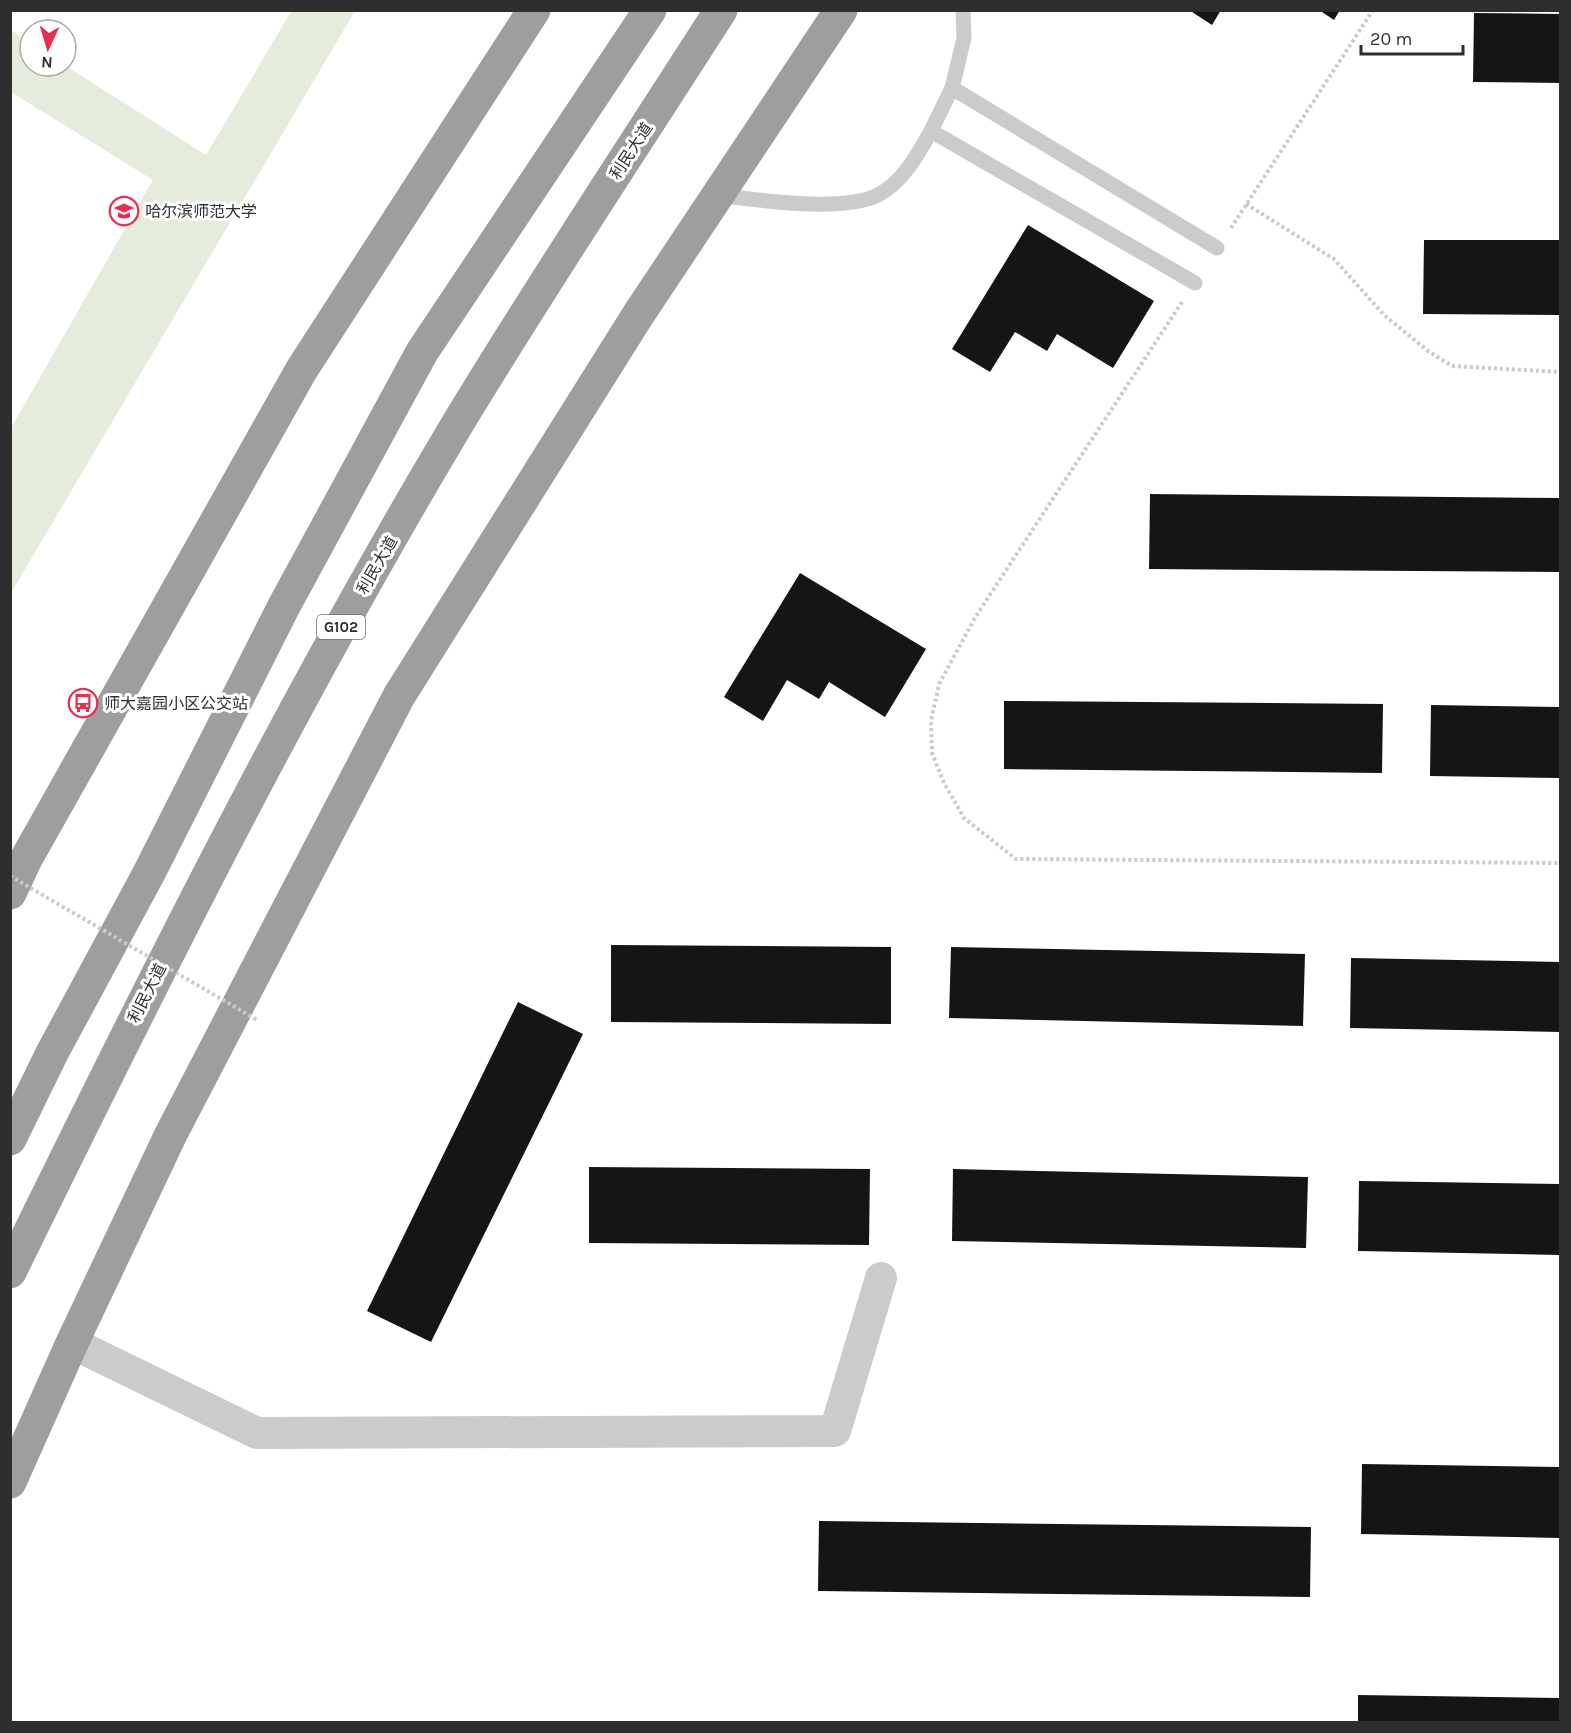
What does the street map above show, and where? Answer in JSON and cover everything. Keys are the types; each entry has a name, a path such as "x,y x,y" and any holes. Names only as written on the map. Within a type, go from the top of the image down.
{"highway":[{"path":"10,893 26,859 302,369 534,10"},
{"path":"10,1139 52,1053 148,873 284,606 422,352 650,10"},
{"name":"利民大道","path":"10,1272 130,1027 319,666 455,428 721,10"},
{"path":"10,1482 72,1343 171,1134 399,696 632,325 841,10"}],"street":[{"path":"72,1343 257,1433 835,1431 881,1278"}],"lane":[{"path":"717,195 767,201 856,203 880,194 898,179 914,160 952,88 964,38 963,10"},
{"path":"952,88 1217,248"},
{"path":"931,131 1195,283"}],"path":[{"path":"1217,248 1373,10"},
{"path":"1246,204 1334,259 1384,315 1428,351 1452,366 1560,372"},
{"path":"1195,283 976,616 939,684 931,721 932,753 944,783 964,818 1016,859 1560,863"},
{"path":"10,876 258,1021"}],"green space":[{"path":"292,10 355,11 11,593 11,428 153,180 11,92 11,30 18,35 18,78 78,78 78,74 206,155"}],"building":[{"path":"1189,10 1221,10 1212,25"},
{"path":"1319,10 1340,10 1334,20"},
{"path":"1474,13 1560,14 1560,83 1473,82"},
{"path":"1028,225 1154,301 1113,368 1057,334 1047,351 1015,332 990,372 952,349"},
{"path":"1424,240 1560,240 1560,315 1423,314"},
{"path":"1150,494 1560,498 1560,572 1149,569"},
{"path":"800,573 926,649 885,717 829,682 819,699 787,680 763,721 724,697"},
{"path":"1004,701 1383,704 1382,773 1004,769"},
{"path":"1431,705 1560,707 1560,778 1430,776"},
{"path":"611,945 891,947 891,1024 611,1022"},
{"path":"951,947 1305,954 1303,1026 949,1018"},
{"path":"1351,958 1560,962 1560,1032 1350,1028"},
{"path":"518,1002 583,1034 431,1342 367,1311"},
{"path":"589,1167 870,1169 869,1245 589,1243"},
{"path":"953,1169 1308,1177 1306,1248 952,1241"},
{"path":"1359,1181 1560,1184 1560,1255 1358,1251"},
{"path":"1362,1464 1560,1467 1560,1538 1361,1534"},
{"path":"819,1521 1311,1527 1310,1597 818,1591"},
{"path":"1358,1695 1560,1698 1560,1722 1358,1722"}],"place":[{"name":"哈尔滨师范大学","path":"124,211"},
{"name":"师大嘉园小区公交站","path":"83,703"}]}
